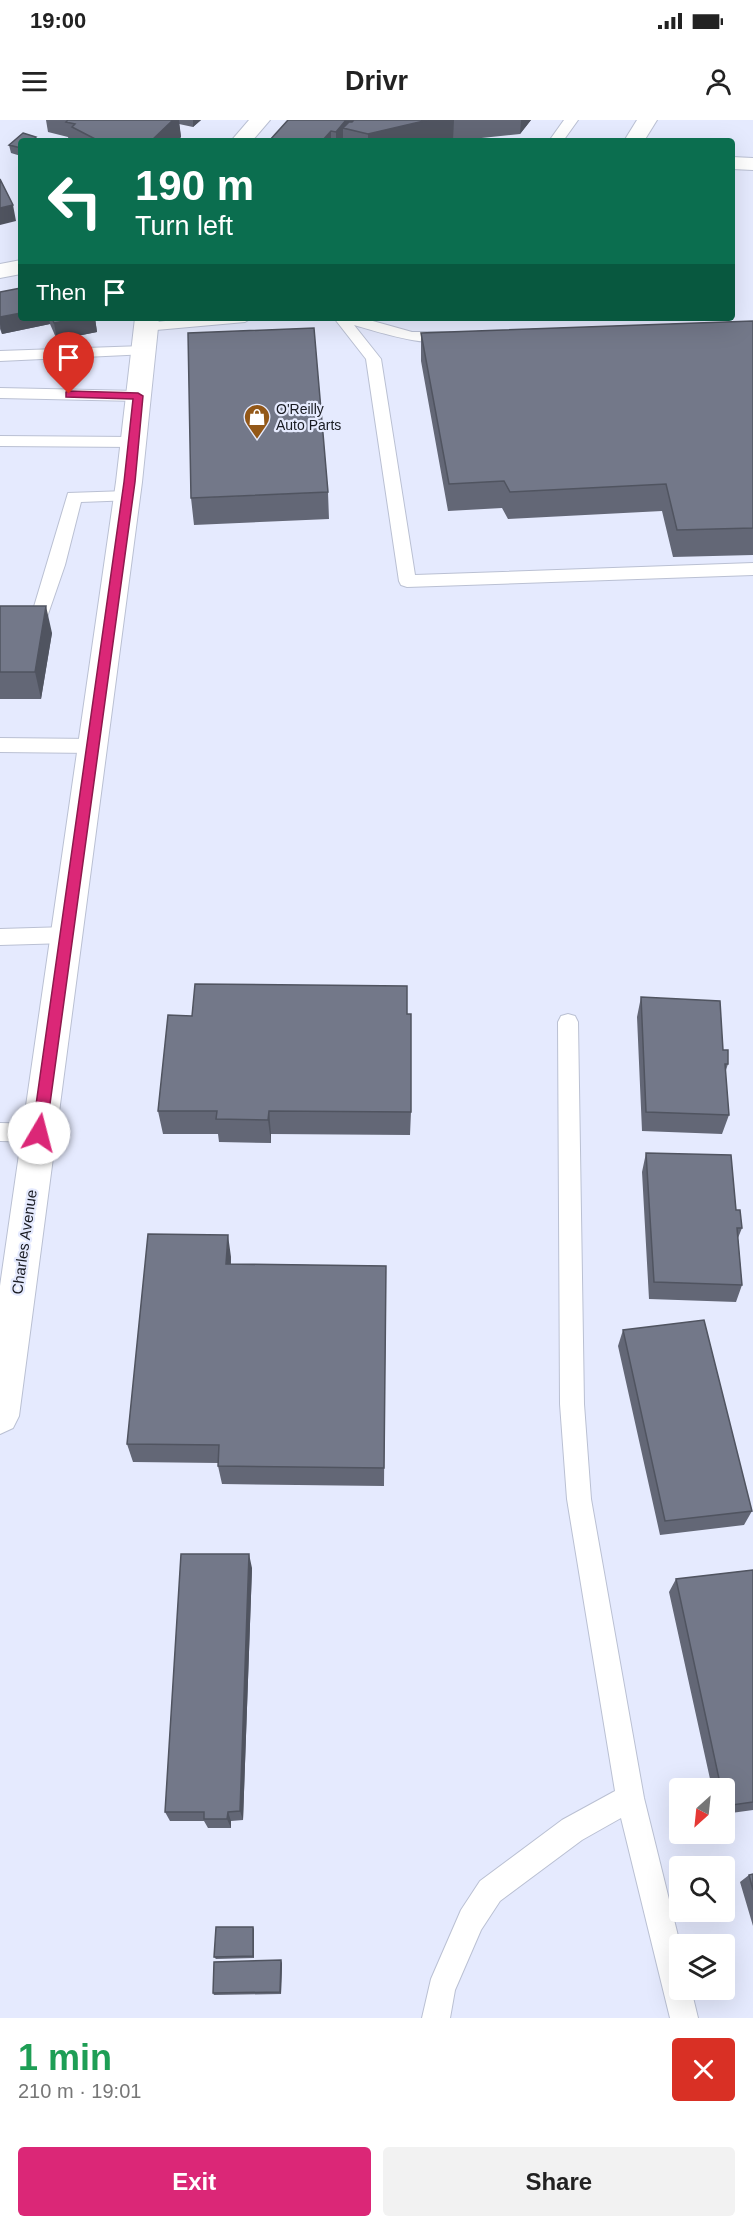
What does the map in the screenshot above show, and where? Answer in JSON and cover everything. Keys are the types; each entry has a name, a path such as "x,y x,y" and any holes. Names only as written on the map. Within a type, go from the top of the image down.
{"street":[{"path":"245,138 260,120"},
{"path":"636,138 647,120"},
{"path":"735,164 753,164"},
{"path":"0,271 18,268"},
{"name":"Charles Avenue","path":"0,1416 127,496 145,332"}],"lane":[{"path":"558,138 571,120"},
{"path":"0,356 224,321"},
{"path":"343,321 373,359 407,581 753,569"},
{"path":"356,321 411,338 466,335"},
{"path":"0,393 138,396"},
{"path":"0,441 133,442"},
{"path":"0,615 40,616 57,565 74,497 127,496"},
{"path":"0,745 93,746"},
{"path":"0,938 67,935"},
{"path":"568,1022 572,1404 579,1499 630,1798 684,2018"},
{"path":"0,1132 39,1133"},
{"path":"436,2018 441,1989 471,1920 490,1891 572,1830 630,1798"}],"building":[{"path":"68,120 173,120 154,138 93,138 72,127 75,124 66,122"},
{"path":"288,120 346,120 336,132 331,131 325,138 272,138"},
{"path":"354,120 428,120 368,134 343,128"},
{"path":"23,133 36,137 18,138 18,147 9,145"},
{"path":"0,179 13,205 0,208"},
{"path":"18,289 18,314 0,317 0,292"},
{"path":"753,321 753,528 677,530 666,484 510,492 504,481 449,484 421,333"},
{"name":"O'Reilly Auto Parts","path":"314,328 328,492 191,498 188,333"},
{"path":"0,606 46,606 35,672 0,672"},
{"path":"195,984 407,986 407,1014 411,1014 411,1112 269,1111 268,1120 216,1119 217,1111 158,1111 168,1015 192,1016"},
{"path":"641,997 720,1001 723,1050 728,1050 728,1064 725,1064 729,1115 646,1112"},
{"path":"646,1153 731,1155 736,1210 740,1210 742,1228 737,1228 742,1285 654,1282"},
{"path":"148,1234 228,1235 226,1264 386,1266 384,1468 218,1466 219,1445 127,1444"},
{"path":"704,1320 752,1511 665,1521 623,1330"},
{"path":"181,1554 249,1554 240,1811 228,1812 227,1819 204,1819 204,1812 165,1812"},
{"path":"753,1570 753,1802 735,1805 735,1778 719,1778 676,1579"},
{"path":"753,1874 753,1890 749,1875"},
{"path":"216,1927 253,1927 253,1956 214,1957"},
{"path":"281,1960 280,1992 213,1993 214,1962"}],"place":[{"name":"O'Reilly Auto Parts","path":"257,440"}],"route":[{"path":"39,1133 129,482 138,396 69,394"}]}
